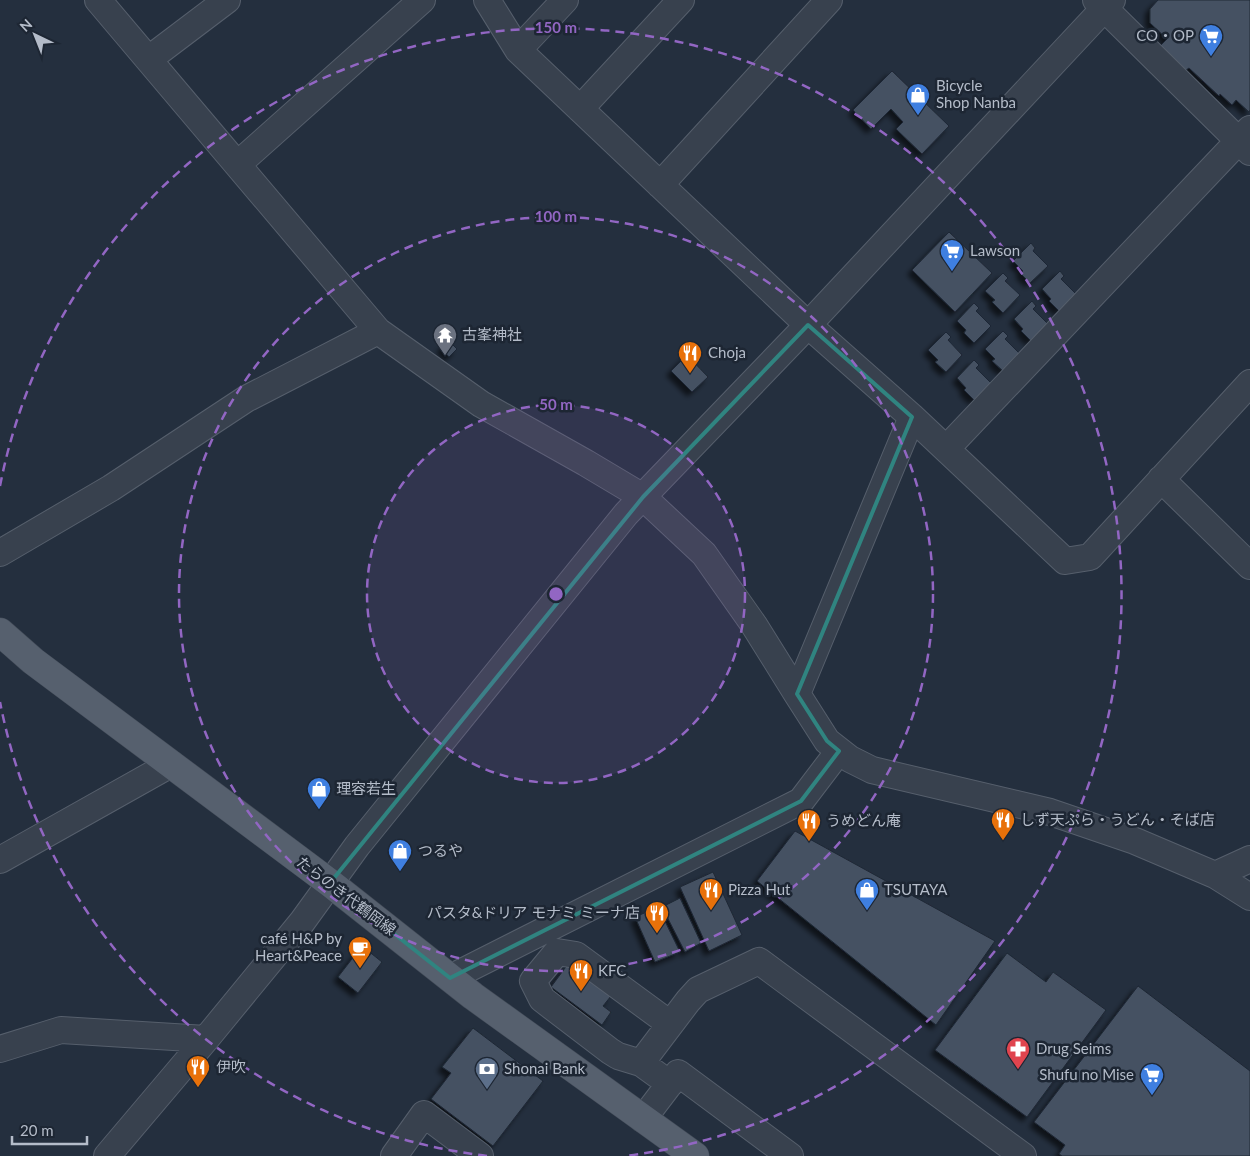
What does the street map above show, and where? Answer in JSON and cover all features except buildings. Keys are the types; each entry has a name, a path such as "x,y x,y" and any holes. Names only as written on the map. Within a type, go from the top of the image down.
{"main road":[{"name":"たらのき代鶴岡線","path":"0,632 33,660 330,883 473,996 695,1156"}],"street":[{"path":"98,0 378,331 481,404 643,496 704,554 754,625 828,741 850,760 872,770 1050,812 1135,841 1215,875 1250,897"},
{"path":"149,59 227,0"},
{"path":"238,164 422,0"},
{"path":"487,0 518,50 808,325 912,417 1065,561 1090,556 1250,382"},
{"path":"518,50 565,0"},
{"path":"580,109 681,0"},
{"path":"660,185 828,0"},
{"path":"107,1156 206,1040 302,922 370,831 626,514 808,325 1104,3 1246,141 946,449"},
{"path":"0,553 111,488 246,399 378,331"},
{"path":"797,694 912,417"},
{"path":"1161,479 1250,566"},
{"path":"450,978 802,800 840,751"},
{"path":"0,860 171,764"},
{"path":"1215,875 1250,859"},
{"path":"670,1024 576,955 556,952 533,981 542,999 610,1051 618,1056 641,1063 670,1084"},
{"path":"641,1063 698,990 759,961 1023,1156"},
{"path":"0,1049 62,1030 206,1040"},
{"path":"644,1119 678,1073 790,1156"},
{"path":"394,1156 424,1114 480,1156"}],"highlighted area":[{"path":"808,325 912,417 797,694 827,741 839,751 801,801 450,978 330,883 643,497"}],"place":[{"name":"CO・OP","path":"1211,57"},
{"name":"Bicycle Shop Nanba","path":"918,116"},
{"name":"Lawson","path":"952,272"},
{"name":"古峯神社","path":"445,356"},
{"name":"Choja","path":"690,374"},
{"name":"理容若生","path":"319,810"},
{"name":"しず天ぷら・うどん・そば店","path":"1003,841"},
{"name":"うめどん庵","path":"809,842"},
{"name":"つるや","path":"400,872"},
{"name":"Pizza Hut","path":"711,911"},
{"name":"TSUTAYA","path":"867,911"},
{"name":"パスタ&ドリア モナミ ミーナ店","path":"657,934"},
{"name":"café H&P by Heart&Peace","path":"360,969"},
{"name":"KFC","path":"581,992"},
{"name":"Drug Seims","path":"1018,1070"},
{"name":"伊吹","path":"198,1088"},
{"name":"Shonai Bank","path":"487,1090"},
{"name":"Shufu no Mise","path":"1152,1096"}]}
